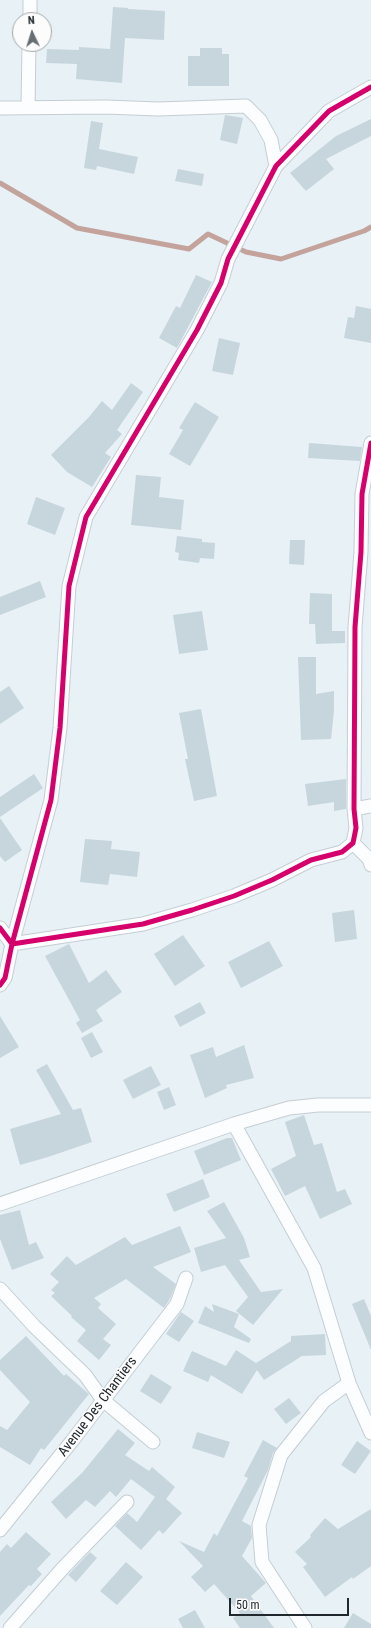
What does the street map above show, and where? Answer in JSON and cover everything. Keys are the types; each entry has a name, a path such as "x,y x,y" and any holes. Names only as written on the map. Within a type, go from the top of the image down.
{"street":[{"path":"30,0 30,12"},
{"path":"28,107 29,52"},
{"path":"0,985 5,978 12,944 51,800 60,728 69,586 86,516 197,330 221,283 228,259 276,166 329,111 371,87"},
{"path":"0,108 106,107 158,109 246,106 260,120 271,140 276,166"},
{"path":"12,944 143,924 192,910 266,882 312,860 342,852 352,843 356,828 354,810 355,627 361,552 362,494 371,443"},
{"path":"354,810 371,806"},
{"path":"352,843 369,859 371,865"},
{"path":"0,928 12,944"},
{"path":"0,1204 234,1124 289,1108 318,1105 371,1105"},
{"path":"234,1124 314,1268 349,1383 371,1433"},
{"name":"Avenue Des Chantiers","path":"0,1530 54,1464 177,1304 186,1278"},
{"path":"0,1289 34,1326 85,1375 103,1400 153,1442"},
{"path":"304,1628 262,1562 259,1525 281,1455 324,1401 349,1383"},
{"path":"10,1628 63,1568 127,1502"}],"building":[{"path":"113,7 165,11 164,40 125,38 122,83 76,79 77,64 46,63 47,52 52,52 52,49 79,50 79,47 110,49"},
{"path":"200,48 222,48 222,54 229,54 229,86 188,86 188,56 200,56"},
{"path":"225,115 243,118 237,144 220,140"},
{"path":"371,119 371,136 326,159 334,169 306,191 290,173 336,136"},
{"path":"91,121 103,123 99,149 138,157 134,174 97,166 96,170 84,168"},
{"path":"178,169 204,174 202,186 175,181"},
{"path":"196,275 212,282 177,348 159,338 176,306 180,308"},
{"path":"356,306 371,309 371,343 344,338 348,317 354,318"},
{"path":"219,338 240,343 233,375 212,371"},
{"path":"131,383 143,392 117,430 122,434 105,453 111,457 92,487 67,472 51,455 89,417 102,401 112,410"},
{"path":"195,402 219,417 190,466 169,454 183,430 179,428"},
{"path":"309,443 362,447 360,461 308,458"},
{"path":"136,475 161,477 159,497 184,500 181,530 131,525"},
{"path":"36,497 65,508 55,535 27,524"},
{"path":"177,536 202,539 202,542 215,543 214,559 200,558 199,563 178,560 179,553 175,552"},
{"path":"290,540 305,540 304,565 289,564"},
{"path":"40,581 46,597 0,615 0,597"},
{"path":"310,593 332,594 332,631 345,631 345,643 316,644 315,624 309,624"},
{"path":"202,611 208,650 179,654 173,615"},
{"path":"298,657 316,657 316,694 334,691 334,711 331,739 301,740"},
{"path":"9,686 24,708 0,724 0,692"},
{"path":"201,709 217,796 194,801 185,759 188,759 179,713"},
{"path":"34,774 43,788 0,817 0,797"},
{"path":"346,779 346,809 334,811 334,802 308,806 305,784"},
{"path":"0,818 22,850 5,862 0,856"},
{"path":"85,839 112,841 111,849 140,852 137,877 110,874 108,885 80,882"},
{"path":"354,910 357,939 335,942 332,913"},
{"path":"183,935 205,966 175,986 154,954"},
{"path":"269,941 283,966 241,988 228,962"},
{"path":"69,944 89,983 106,970 122,992 96,1010 103,1021 82,1033 76,1023 80,1020 45,956"},
{"path":"200,1002 206,1013 180,1027 174,1016"},
{"path":"0,1016 19,1047 0,1058"},
{"path":"92,1032 103,1052 91,1058 81,1038"},
{"path":"244,1045 254,1078 226,1085 227,1088 205,1098 190,1055 213,1047 216,1057"},
{"path":"47,1064 73,1110 81,1108 92,1142 20,1165 10,1129 61,1114 36,1070"},
{"path":"151,1066 161,1085 133,1099 123,1080"},
{"path":"169,1087 176,1105 164,1110 157,1092"},
{"path":"304,1115 314,1145 322,1143 337,1192 345,1189 352,1204 320,1219 305,1186 285,1196 271,1169 296,1156 285,1122"},
{"path":"227,1138 232,1138 241,1160 204,1175 194,1151"},
{"path":"203,1179 210,1197 174,1212 166,1194"},
{"path":"224,1202 244,1238 250,1257 239,1260 261,1292 283,1289 253,1325 236,1311 248,1297 225,1265 201,1272 194,1248 226,1238 207,1211"},
{"path":"20,1210 29,1245 36,1242 44,1258 12,1270 0,1239 0,1215"},
{"path":"180,1226 191,1252 153,1267 176,1284 170,1299 164,1308 126,1279 94,1298 101,1304 98,1308 116,1324 103,1339 111,1345 99,1360 77,1341 86,1330 51,1296 55,1293 51,1290 59,1282 50,1274 67,1256 76,1265 125,1237 132,1245"},
{"path":"364,1299 371,1316 371,1350 352,1304"},
{"path":"212,1304 239,1314 234,1327 251,1339 249,1343 198,1323 205,1306 214,1312"},
{"path":"181,1312 194,1321 179,1342 166,1334"},
{"path":"325,1334 326,1355 302,1356 264,1380 257,1370 242,1394 211,1375 208,1382 183,1371 192,1351 226,1366 236,1350 256,1363 291,1341 291,1336"},
{"path":"26,1336 64,1376 66,1374 89,1394 44,1450 41,1448 30,1465 0,1447 0,1426 7,1430 30,1402 0,1370 0,1360"},
{"path":"151,1374 172,1387 161,1404 140,1391"},
{"path":"289,1398 301,1413 286,1424 274,1409"},
{"path":"118,1429 135,1443 125,1455 149,1471 152,1467 175,1487 166,1499 182,1513 163,1534 159,1530 141,1550 115,1526 127,1513 137,1522 155,1497 131,1479 116,1497 110,1491 95,1507 86,1500 66,1519 51,1502 82,1473"},
{"path":"197,1432 230,1442 224,1458 192,1448"},
{"path":"263,1440 277,1448 273,1453 268,1470 242,1521 251,1526 252,1538 242,1556 266,1583 251,1596 274,1628 240,1628 233,1618 240,1613 214,1584 205,1592 191,1577 203,1566 179,1541 204,1552 214,1533 217,1536 248,1478 244,1476"},
{"path":"357,1441 371,1451 355,1474 341,1465"},
{"path":"371,1509 371,1566 353,1579 352,1577 325,1597 303,1567 307,1564 295,1552 311,1537 310,1535 325,1518 338,1529"},
{"path":"26,1532 51,1554 37,1569 42,1574 31,1586 29,1585 0,1616 0,1552 7,1544 11,1548"},
{"path":"90,1552 97,1558 76,1582 68,1575"},
{"path":"126,1562 143,1577 117,1605 100,1591"},
{"path":"195,1610 205,1628 183,1628 178,1619"},
{"path":"353,1613 371,1624 371,1628 344,1628"}],"waterway":[{"path":"0,183 77,228 189,249 208,234 246,252 281,259 364,231 371,227"}],"cycle path":[{"path":"0,985 5,978 12,944 51,800 60,728 69,586 86,517 197,330 221,283 228,259 276,166 329,111 371,87"},
{"path":"0,928 12,944 143,924 234,896 272,880 311,860 342,852 353,843 356,828 354,809 355,627 361,552 362,494 371,443"}]}
